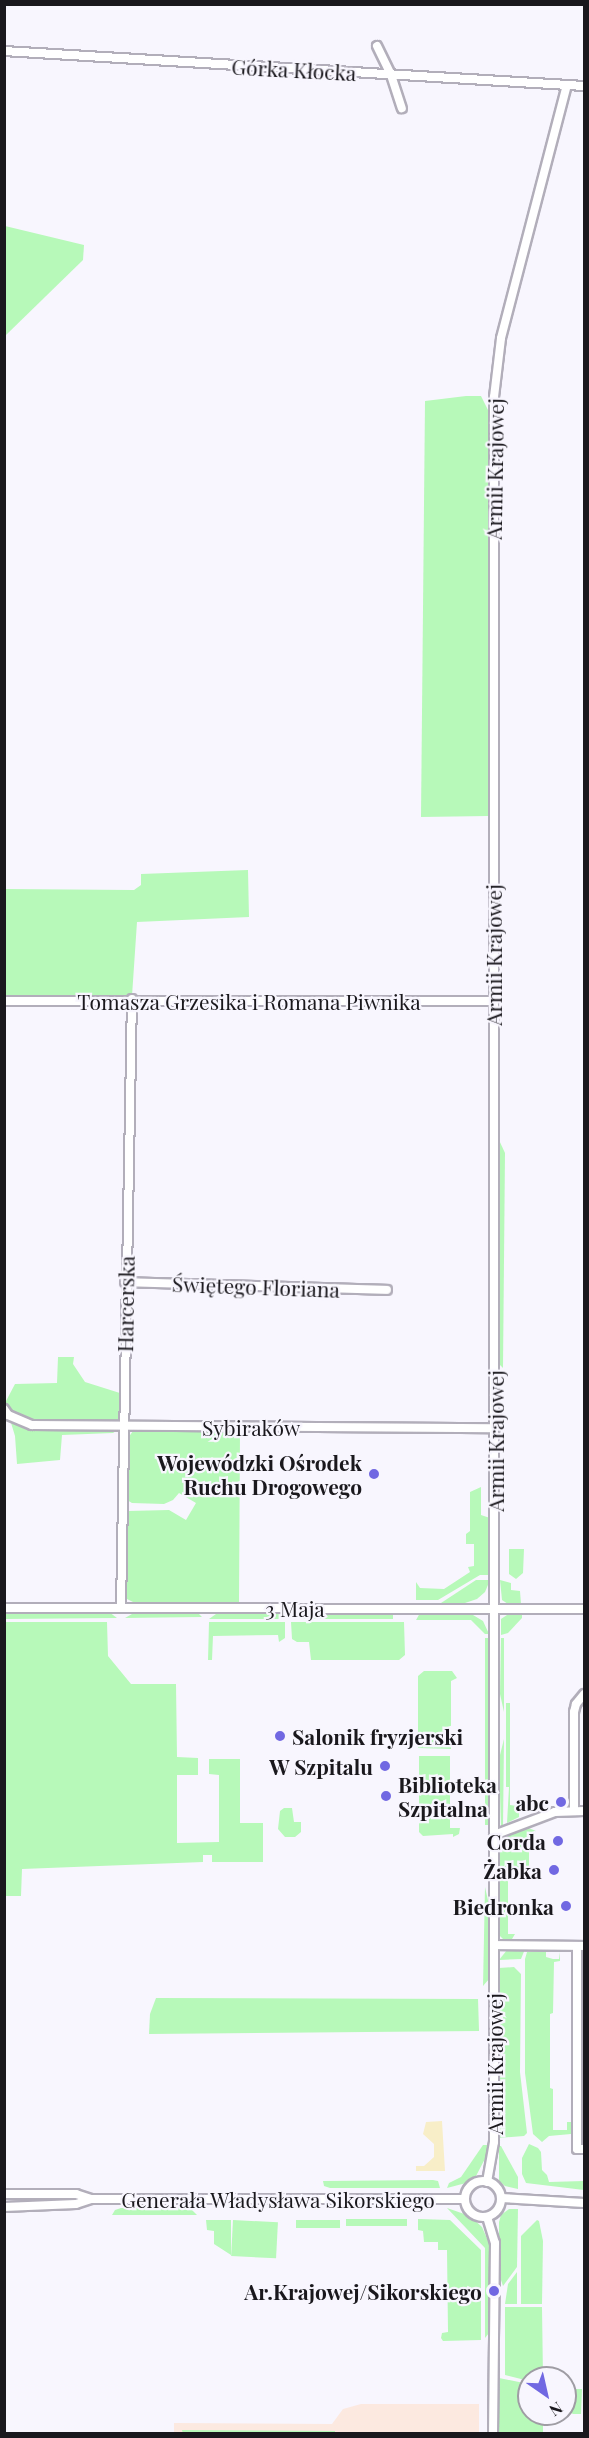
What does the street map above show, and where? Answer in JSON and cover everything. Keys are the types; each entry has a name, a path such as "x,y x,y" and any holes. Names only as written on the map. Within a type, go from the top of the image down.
{"street":[{"path":"377,46 391,75 402,108"},
{"name":"Górka Kłocka","path":"4,51 585,86"},
{"name":"Armii Krajowej","path":"487,2181 494,2142 494,397 501,338 567,85"},
{"name":"Tomasza Grzesika i Romana Piwnika","path":"4,1001 132,999 494,1001"},
{"name":"Harcerska","path":"121,1608 125,1506 123,1427 125,1282 132,999"},
{"name":"Świętego Floriana","path":"125,1282 387,1290"},
{"name":"Sybiraków","path":"7,1412 32,1425 495,1428"},
{"name":"3 Maja","path":"4,1608 585,1609"},
{"path":"574,1810 574,1712 576,1704 585,1694"},
{"path":"494,1835 555,1812 585,1811"},
{"path":"494,1945 581,1946 581,2149"},
{"path":"487,2181 495,2186 501,2198 496,2211 487,2217 473,2214 464,2199 470,2186 487,2181"},
{"name":"Generała Władysława Sikorskiego","path":"4,2194 76,2194 91,2199 464,2199"},
{"path":"501,2198 585,2203"},
{"name":"Generała Władysława Sikorskiego","path":"4,2207 76,2204 91,2199"},
{"path":"487,2217 495,2243 494,2433"}],"shaded area":[{"path":"361,2404 479,2404 479,2433 174,2434 174,2423 332,2424 343,2409"}],"green space":[{"path":"5,226 84,245 83,260 5,336"},
{"path":"481,396 489,412 488,816 421,817 425,401"},
{"path":"248,870 249,917 137,922 132,996 5,996 5,889 134,890 141,885 141,874"},
{"path":"499,1140 505,1153 503,1368 500,1365"},
{"path":"58,1357 74,1357 73,1364 85,1382 123,1394 122,1427 113,1433 62,1435 60,1460 17,1464 15,1436 5,1403 15,1384 57,1383"},
{"path":"133,1431 240,1432 239,1602 135,1603 127,1599 125,1593 128,1511 169,1510 186,1520 196,1503 179,1493 173,1500 164,1504 132,1503 127,1500 128,1438"},
{"path":"481,1487 481,1515 490,1518 490,1575 480,1575 438,1600 416,1600 416,1582 420,1588 444,1589 470,1572 468,1567 474,1566 474,1544 466,1544 466,1534 470,1531 470,1492"},
{"path":"509,1549 524,1549 523,1573 516,1579 509,1574"},
{"path":"476,1580 490,1580 485,1592 477,1599 465,1603 441,1603"},
{"path":"500,1580 511,1583 511,1590 520,1591 521,1604 508,1604 502,1600"},
{"path":"109,1612 117,1618 5,1619 5,1614"},
{"path":"198,1613 202,1617 125,1618 132,1614"},
{"path":"279,1613 284,1619 209,1619 216,1614"},
{"path":"290,1613 393,1613 393,1619 290,1619"},
{"path":"420,1613 473,1615 483,1621 489,1634 485,1634 471,1620 416,1620"},
{"path":"510,1613 522,1613 522,1618 508,1633 501,1635 501,1619"},
{"path":"5,1622 107,1622 108,1656 131,1684 176,1684 177,1757 198,1758 198,1775 177,1775 177,1843 219,1842 219,1775 209,1774 209,1759 240,1759 240,1823 263,1823 263,1862 212,1862 212,1855 203,1855 203,1862 22,1869 21,1896 5,1896"},
{"path":"209,1622 285,1622 285,1638 279,1642 278,1635 213,1636 212,1660 208,1660"},
{"path":"291,1622 404,1622 405,1655 399,1660 311,1660 309,1642 297,1642 292,1639"},
{"path":"485,1638 490,1638 490,1825 485,1825"},
{"path":"501,1638 504,1638 504,1712 500,1694"},
{"path":"424,1671 452,1671 457,1678 451,1681 451,1749 418,1748 418,1676"},
{"path":"506,1703 510,1703 510,1805 517,1806 519,1810 519,1817 507,1823 509,1787 506,1787"},
{"path":"504,1739 503,1827 501,1827 499,1759"},
{"path":"419,1756 450,1756 450,1812 419,1812"},
{"path":"284,1808 292,1808 294,1822 301,1822 301,1832 295,1837 285,1837 278,1829 280,1811"},
{"path":"419,1816 450,1817 450,1828 460,1828 459,1834 453,1837 453,1834 423,1836 419,1832"},
{"path":"526,1827 536,1831 529,1836 529,1877 508,1878 508,1934 515,1934 512,1939 505,1941 499,1935 499,1839"},
{"path":"485,1887 489,1905 489,1979 483,1986"},
{"path":"525,1949 521,1959 499,1960 507,1950"},
{"path":"546,1951 546,1957 553,1959 559,1959 560,1952 560,1961 554,1962 553,2013 550,2014 550,2088 553,2089 553,2130 567,2130 567,2122 571,2122 571,2134 549,2136 542,2142 533,2134 525,2073 525,1959 527,1952"},
{"path":"514,1967 521,1974 520,2072 527,2133 524,2136 499,2138 499,1968"},
{"path":"156,1998 478,1999 479,2031 149,2034 150,2014"},
{"path":"529,2144 541,2152 542,2170 549,2182 584,2181 584,2190 526,2183 522,2174 522,2158"},
{"path":"483,2145 489,2145 488,2153 476,2176 466,2183 447,2188 449,2183 461,2177"},
{"path":"499,2146 518,2177 518,2189 505,2186 499,2181"},
{"path":"323,2181 438,2181 440,2188 330,2188 324,2186"},
{"path":"121,2208 190,2208 197,2215 112,2215 115,2210"},
{"path":"447,2208 470,2216 482,2227 489,2243 489,2333 485,2338 485,2248"},
{"path":"509,2209 518,2209 517,2267 503,2286 499,2274 499,2222 501,2215"},
{"path":"346,2219 407,2219 407,2226 346,2226"},
{"path":"418,2219 450,2220 481,2250 481,2340 443,2341 441,2338 442,2333 448,2332 447,2250 438,2250 438,2242 424,2242 423,2231 418,2230"},
{"path":"206,2220 231,2220 231,2255 214,2244 214,2231 207,2230"},
{"path":"233,2220 278,2222 276,2258 231,2256"},
{"path":"296,2220 340,2220 340,2228 296,2228"},
{"path":"537,2220 543,2241 542,2304 521,2304 521,2236"},
{"path":"517,2272 517,2304 505,2304 508,2284"},
{"path":"505,2307 542,2307 543,2366 517,2366 517,2378 505,2375"},
{"path":"499,2378 517,2382 517,2426 543,2426 543,2433 499,2433"},
{"path":"577,2389 582,2389 581,2414 577,2414"},
{"path":"182,2430 335,2431 335,2433 183,2434"}],"sand":[{"path":"442,2121 445,2171 416,2171 416,2166 424,2166 434,2157 434,2144 423,2134 426,2122"}],"place":[{"name":"Wojewódzki Ośrodek Ruchu Drogowego","path":"374,1474"},
{"name":"Salonik fryzjerski","path":"280,1736"},
{"name":"W Szpitalu","path":"385,1766"},
{"name":"Biblioteka Szpitalna","path":"386,1796"},
{"name":"abc","path":"561,1802"},
{"name":"Corda","path":"558,1841"},
{"name":"Żabka","path":"554,1870"},
{"name":"Biedronka","path":"566,1906"},
{"name":"Ar.Krajowej/Sikorskiego","path":"494,2291"}]}
